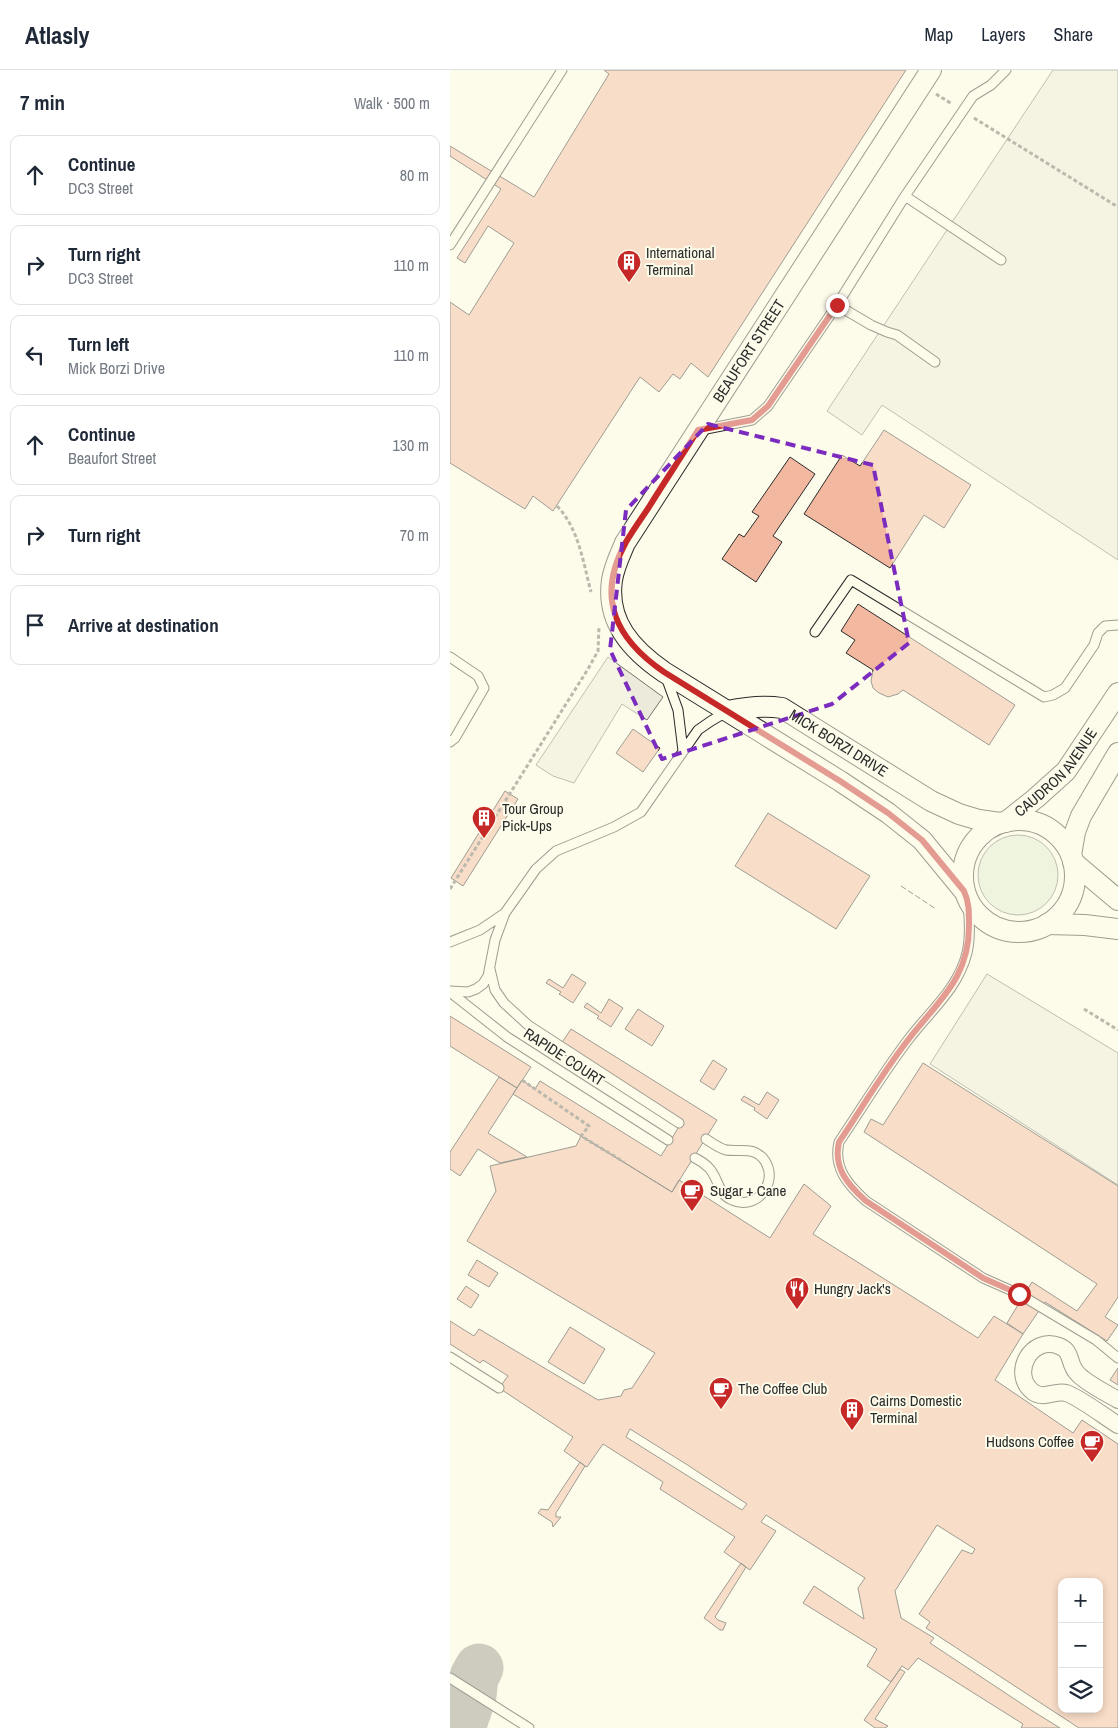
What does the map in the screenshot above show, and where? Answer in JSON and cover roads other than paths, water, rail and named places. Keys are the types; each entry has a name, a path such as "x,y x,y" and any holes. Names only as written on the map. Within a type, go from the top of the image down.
{"street":[{"name":"BEAUFORT STREET","path":"728,711 645,659 626,638 615,617 611,597 612,578 625,543 927,77"},
{"name":"CAUDRON AVENUE","path":"1003,822 1036,798 1066,771 1118,693"},
{"name":"MICK BORZI DRIVE","path":"728,711 747,706 782,708 931,801 959,814 979,820 1003,822"},
{"path":"728,711 840,781 902,824 922,840 982,918 1002,929 1017,932 1032,930 1047,924 1060,913 1070,898 1075,880 1072,859 1075,832 1081,816 1118,753"},
{"path":"966,895 963,875 966,859 973,844 985,832 1003,822 1019,820 1045,826 1056,834 1065,844 1072,859 1118,900"},
{"path":"1047,924 1085,924 1118,929"},
{"path":"1118,1400 1077,1374 1069,1354 1059,1346 1041,1345 1026,1356 1023,1364 1024,1380 1035,1393 1043,1396 1066,1393 1118,1426"}],"lane":[{"path":"450,245 562,70"},
{"path":"698,430 752,420 768,406 837,305 905,196 973,96 991,85 1006,70"},
{"path":"905,196 1001,260"},
{"path":"837,305 871,325 897,335 935,362"},
{"path":"815,632 851,580 1044,697 1053,696 1065,688 1094,645 1098,633 1105,626 1118,625"},
{"path":"450,657 478,676 484,688 455,738 450,742"},
{"path":"664,672 678,710 683,751"},
{"path":"450,992 468,992 483,984 488,976 495,940 505,913 530,876 556,851 614,827 641,812 698,730 728,711"},
{"path":"966,895 969,932 967,952 959,975 950,990 908,1040 839,1142 837,1160 842,1176 866,1201 983,1278 1019,1294 1096,1340 1118,1358"},
{"path":"450,942 480,930 505,913"},
{"name":"RAPIDE COURT","path":"490,967 495,990 510,1009 528,1025 679,1122"},
{"name":"RAPIDE COURT","path":"450,992 507,1037 668,1140"},
{"path":"695,1158 708,1167 724,1196 740,1203 757,1199 764,1193 770,1176 764,1160 758,1154 750,1150 724,1150 706,1139"},
{"path":"450,1357 498,1388"},
{"path":"450,1678 529,1728"}],"place":[{"name":"International Terminal","path":"629,283"},
{"name":"Tour Group Pick-Ups","path":"484,839"},
{"name":"Sugar + Cane","path":"692,1212"},
{"name":"Hungry Jack's","path":"797,1310"},
{"name":"The Coffee Club","path":"721,1410"},
{"name":"Cairns Domestic Terminal","path":"852,1431"},
{"name":"Hudsons Coffee","path":"1092,1463"}]}
